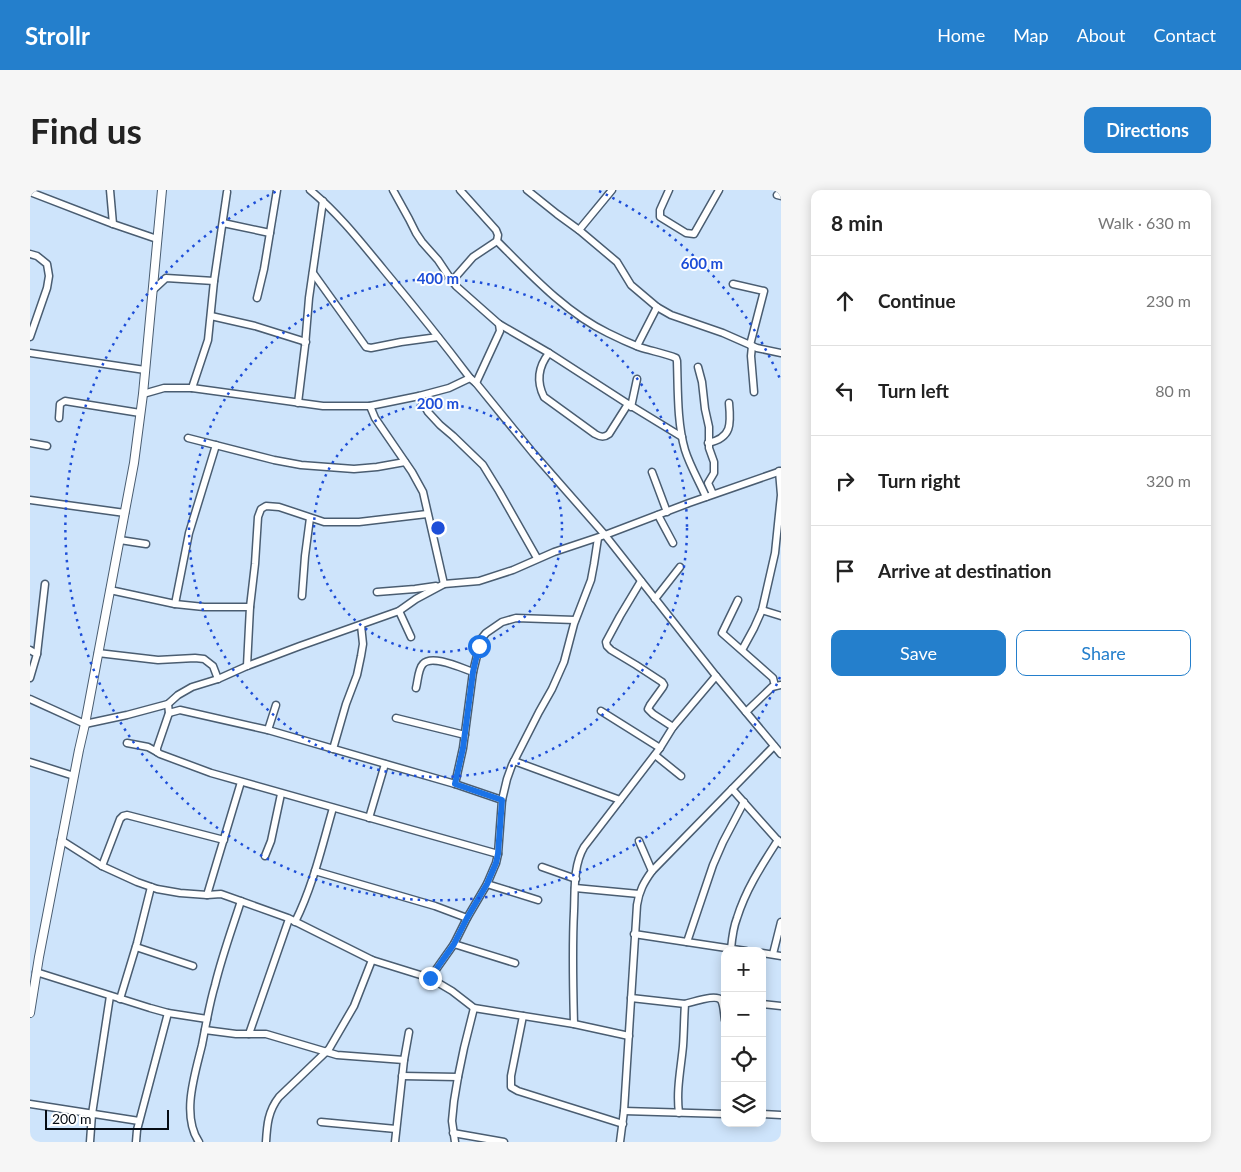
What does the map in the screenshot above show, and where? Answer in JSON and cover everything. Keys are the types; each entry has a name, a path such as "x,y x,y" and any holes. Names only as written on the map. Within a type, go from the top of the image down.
{"main road":[{"path":"30,1013 35,968 85,724 134,463 143,394 162,190"}],"street":[{"path":"110,190 113,224"},
{"path":"257,298 264,269 277,190"},
{"path":"310,190 338,216 370,254 470,378 602,537 642,582 716,676 781,754"},
{"path":"393,190 416,233 452,281 499,324 549,353 682,437"},
{"path":"452,281 473,257 497,241 498,235 496,230 460,190"},
{"path":"528,190 617,262 631,285 657,307 671,315 751,345 781,353"},
{"path":"579,230 612,190"},
{"path":"669,190 660,210 660,216 686,233 694,234 719,190"},
{"path":"192,388 208,340 214,281 227,192"},
{"path":"31,193 157,239"},
{"path":"298,403 306,342 309,298 323,201"},
{"path":"223,223 270,233"},
{"path":"497,241 535,278 570,309 586,320 636,346 676,358 679,411 685,451 709,495"},
{"path":"30,254 46,264 49,276 30,337"},
{"path":"155,272 166,278 214,281"},
{"path":"313,273 366,347 371,348 438,337"},
{"path":"153,290 166,278"},
{"path":"733,284 764,291 751,345 754,392"},
{"path":"636,346 657,307"},
{"path":"211,316 255,326 306,342"},
{"path":"476,383 500,331 499,324"},
{"path":"30,353 145,370"},
{"path":"549,353 538,373 540,390 544,397 600,437 606,437 629,405 637,379"},
{"path":"698,367 709,427 708,448 714,462 714,473 708,483 709,495"},
{"path":"143,394 164,388 192,388 323,406 370,406 449,388 470,378"},
{"path":"419,396 428,412 440,425 483,465 538,558"},
{"path":"59,418 60,404 65,401 140,413"},
{"path":"708,443 718,441 727,433 730,420 729,403"},
{"path":"370,406 375,418 423,492 444,584"},
{"path":"188,438 274,460 318,467 354,469 405,462"},
{"path":"30,443 47,446"},
{"path":"176,604 189,533 216,444"},
{"path":"30,699 85,724 168,704 178,695 192,687 399,611 416,599 444,584 479,581 513,570 554,552 602,537 709,495 780,471 780,516 775,553 762,610 742,650"},
{"path":"652,472 667,512"},
{"path":"30,500 125,514"},
{"path":"247,666 258,517 261,509 266,506 279,507 324,522 359,522 427,514"},
{"path":"658,515 673,543"},
{"path":"302,596 310,518"},
{"path":"430,978 454,944 487,884 496,863 502,800 507,779 564,662 575,620 591,580 602,537"},
{"path":"120,540 146,544"},
{"path":"655,599 680,567"},
{"path":"642,582 620,616 606,642 606,646 662,682 663,687 648,709 673,727"},
{"path":"30,678 37,654 45,584"},
{"path":"377,592 436,586"},
{"path":"415,589 416,599"},
{"path":"110,590 204,608 250,607"},
{"path":"738,600 722,633 773,678 778,686 772,687 746,712"},
{"path":"762,610 781,616"},
{"path":"399,611 411,637"},
{"path":"455,784 463,748 473,672 481,639 486,633 502,622 522,618 575,620"},
{"path":"333,749 346,704 357,675 362,644 361,625"},
{"path":"30,650 37,654"},
{"path":"98,653 158,660 196,658 204,660 213,666 218,679"},
{"path":"416,688 421,666 425,662 437,660 473,672"},
{"path":"574,1024 572,955 575,888 579,856 655,755 673,727 716,676"},
{"path":"157,752 156,748 170,713 168,704"},
{"path":"268,730 276,705"},
{"path":"170,713 180,710 268,730 455,784 502,800"},
{"path":"601,712 660,748"},
{"path":"396,718 465,735"},
{"path":"127,743 148,747 160,754 211,773 281,794 498,854"},
{"path":"620,1142 624,1111 634,934 639,894 652,871 774,746"},
{"path":"655,755 681,776"},
{"path":"30,762 74,776"},
{"path":"514,762 620,800"},
{"path":"369,818 385,764"},
{"path":"207,895 241,782"},
{"path":"730,947 736,919 747,891 760,867 779,842 732,789"},
{"path":"265,856 271,841 281,794"},
{"path":"687,942 713,865 744,802"},
{"path":"249,1034 292,920 305,900 333,808"},
{"path":"102,866 120,819 127,815 224,840"},
{"path":"61,840 102,866 150,887 180,893 220,894 292,920 372,960 430,978 452,991 474,1008 574,1024 628,1036"},
{"path":"639,841 652,871"},
{"path":"542,867 576,880"},
{"path":"315,871 435,906 467,918"},
{"path":"487,884 538,900"},
{"path":"120,999 136,947 150,887"},
{"path":"575,888 639,894"},
{"path":"199,1142 194,1133 191,1115 193,1076 223,956 241,900"},
{"path":"773,954 781,922"},
{"path":"634,934 721,948"},
{"path":"454,944 515,963"},
{"path":"136,947 193,966"},
{"path":"766,953 781,956"},
{"path":"266,1142 270,1112 274,1103 329,1049 354,1006 372,960"},
{"path":"35,968 120,999 168,1013 206,1019"},
{"path":"90,1142 92,1114 110,996"},
{"path":"631,998 685,1004 721,998"},
{"path":"679,1112 677,1101 685,1004"},
{"path":"766,1004 781,1006"},
{"path":"455,1142 452,1121 458,1077 469,1022 474,1008"},
{"path":"136,1142 168,1013"},
{"path":"522,1016 511,1076 511,1087 518,1091 622,1124"},
{"path":"205,1030 236,1034 266,1034 338,1055 404,1060"},
{"path":"395,1142 409,1032"},
{"path":"402,1076 458,1077"},
{"path":"30,1104 140,1122"},
{"path":"624,1111 721,1114"},
{"path":"766,1114 781,1115"},
{"path":"321,1122 396,1129"},
{"path":"453,1133 504,1142"}],"route":[{"path":"430,978 454,944 487,884 498,854 502,800 455,784 463,748 473,672 479,646"}]}
